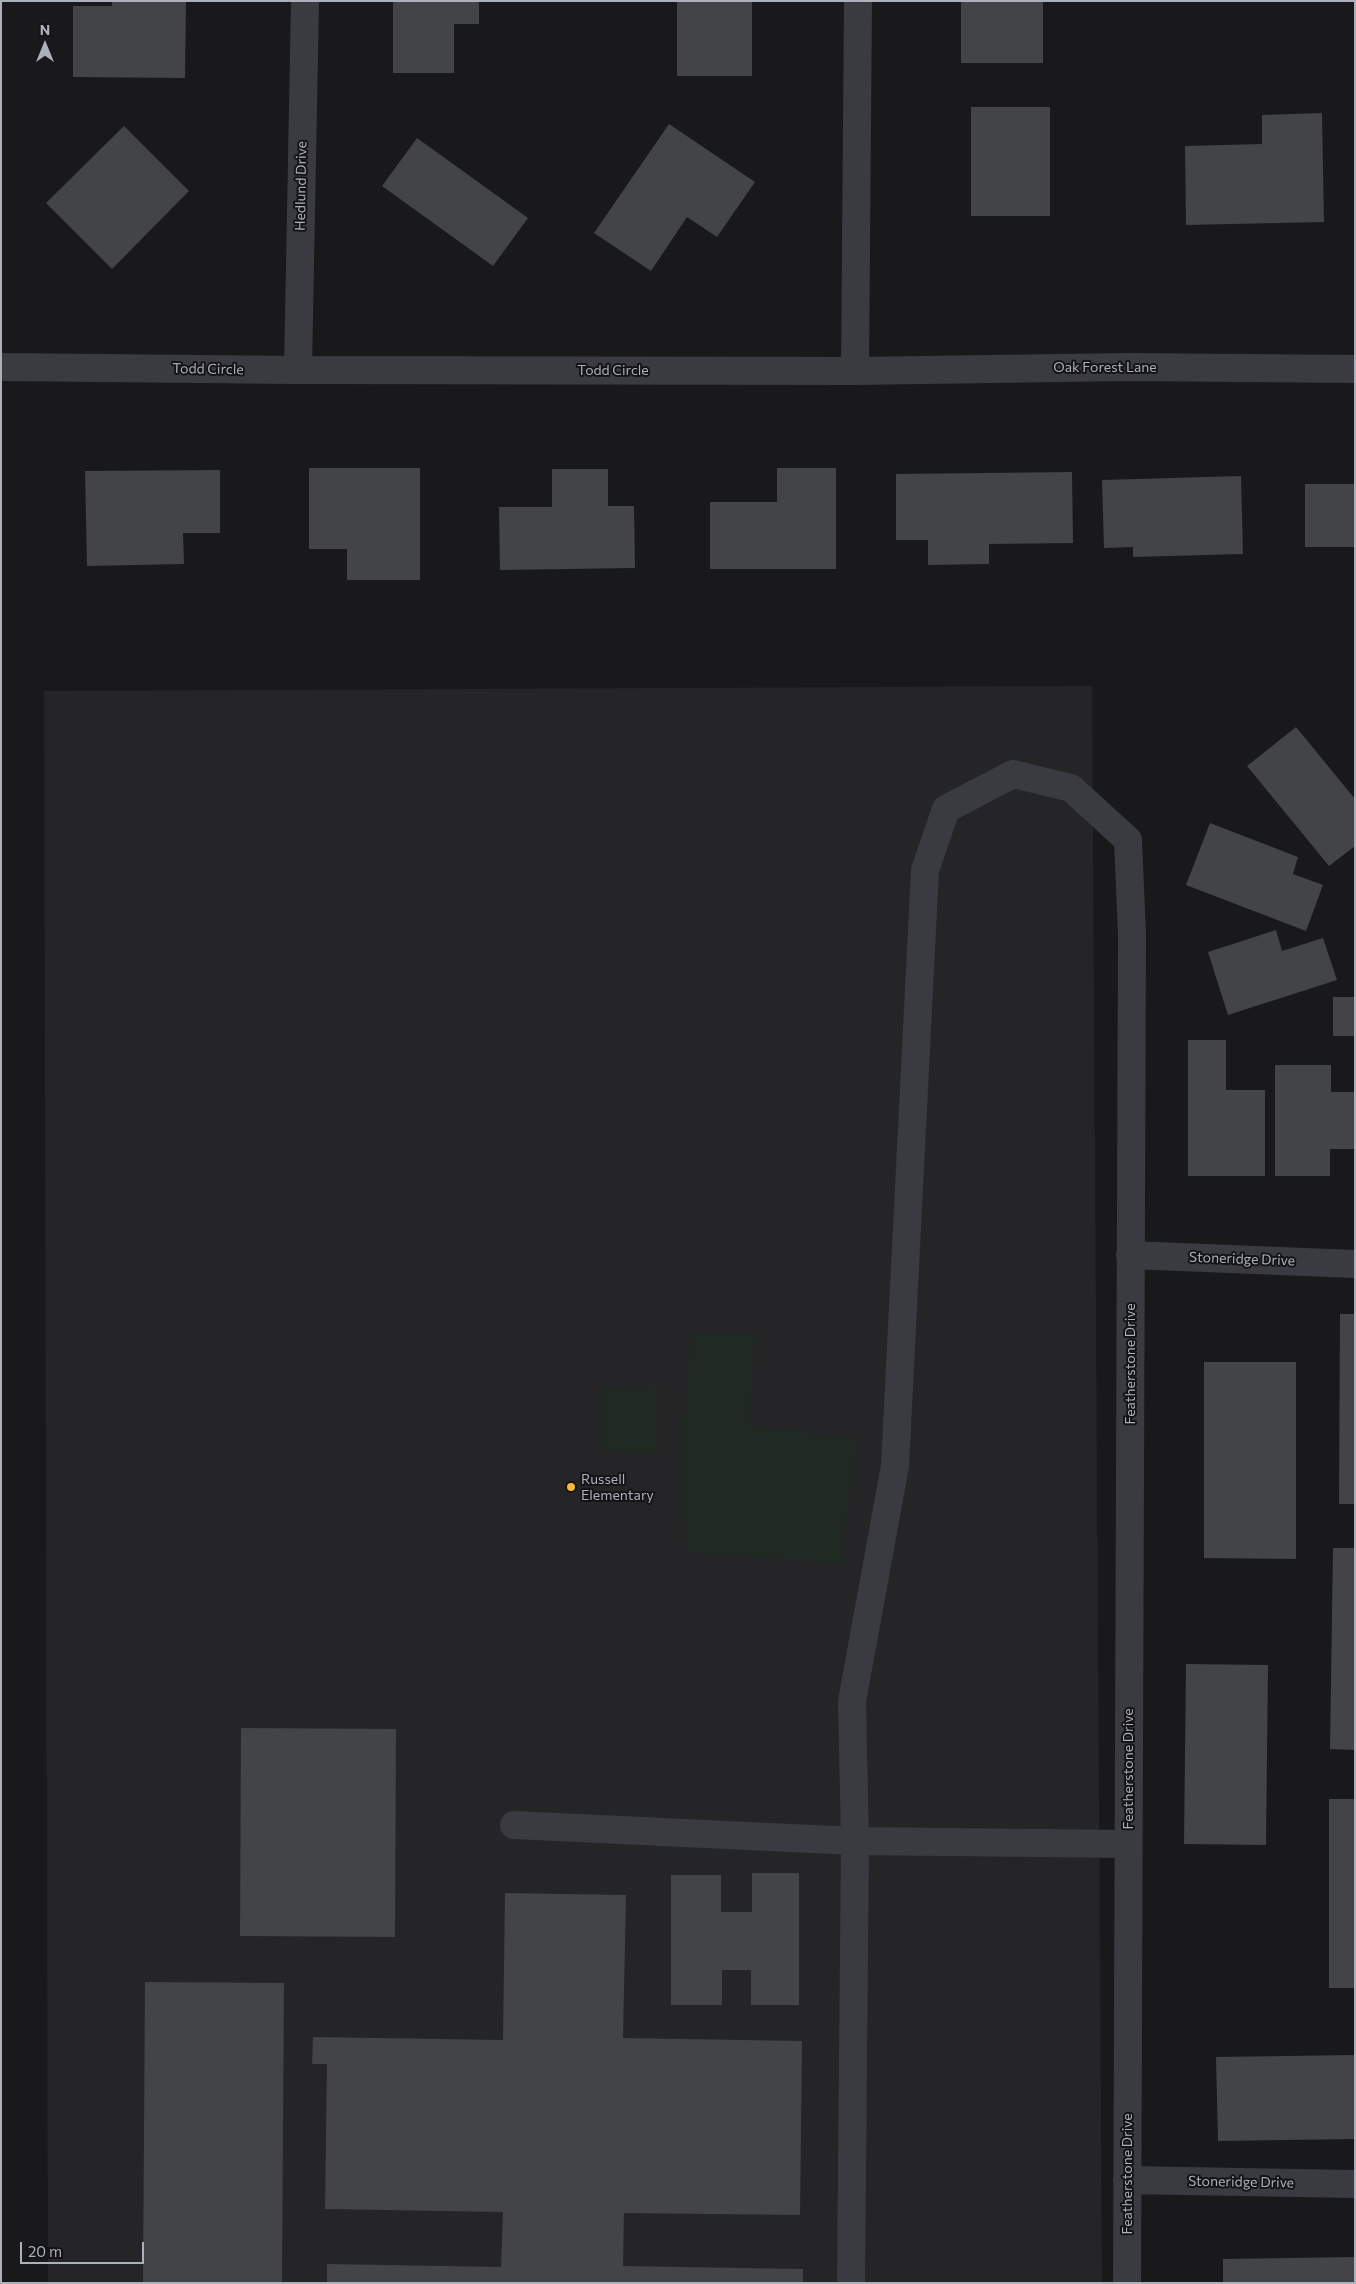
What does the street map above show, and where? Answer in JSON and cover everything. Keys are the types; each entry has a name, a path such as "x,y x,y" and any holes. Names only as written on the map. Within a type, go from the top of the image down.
{"street":[{"name":"Hedlund Drive","path":"298,370 305,1"},
{"path":"855,371 858,1"},
{"name":"Todd Circle","path":"1,367 298,370 855,371"},
{"name":"Oak Forest Lane","path":"855,371 1129,367 1355,369"},
{"name":"Featherstone Drive","path":"851,2283 855,1841 852,1701 895,1466 925,870 946,808 1013,774 1071,788 1128,840 1132,934 1127,2283"},
{"name":"Stoneridge Drive","path":"1130,1255 1355,1264"},
{"path":"514,1826 855,1841 1128,1844"},
{"name":"Stoneridge Drive","path":"1127,2180 1355,2184"}],"shaded area":[{"name":"Russell Elementary","path":"1092,686 1102,2283 48,2283 44,691"},
{"path":"691,1332 755,1333 749,1425 857,1439 840,1564 687,1552 681,1465"},
{"path":"658,1384 657,1454 604,1452 603,1387"}],"building":[{"path":"112,1 186,1 185,78 73,77 73,6 112,6"},
{"path":"393,1 479,1 479,24 454,24 454,73 393,73"},
{"path":"677,1 752,1 752,76 677,76"},
{"path":"961,1 1043,1 1043,63 961,63"},
{"path":"971,107 1050,107 1050,216 971,216"},
{"path":"1322,113 1324,222 1186,225 1185,146 1262,144 1262,115"},
{"path":"669,124 755,182 717,237 687,217 651,271 594,233"},
{"path":"124,126 189,191 112,269 46,203"},
{"path":"417,138 528,218 493,266 382,186"},
{"path":"309,468 420,468 420,580 347,580 347,549 309,549"},
{"path":"777,468 836,468 836,569 710,569 710,502 777,502"},
{"path":"552,469 608,469 608,506 634,506 635,568 500,570 499,507 552,507"},
{"path":"220,470 220,533 183,533 184,564 87,566 85,471"},
{"path":"1072,472 1073,543 989,544 989,564 928,565 928,540 896,540 896,474"},
{"path":"1241,476 1243,554 1133,557 1133,547 1104,548 1102,480"},
{"path":"1305,484 1355,484 1355,547 1305,547"},
{"path":"1296,727 1355,799 1355,846 1329,866 1247,766"},
{"path":"1210,823 1298,857 1293,874 1323,885 1306,931 1186,885"},
{"path":"1276,930 1282,951 1323,938 1337,980 1228,1015 1208,952"},
{"path":"1333,997 1355,997 1355,1036 1333,1036"},
{"path":"1188,1040 1226,1040 1226,1090 1265,1090 1265,1176 1188,1176"},
{"path":"1275,1065 1331,1065 1331,1092 1354,1092 1354,1149 1330,1149 1330,1176 1275,1176"},
{"path":"1340,1314 1355,1314 1355,1504 1339,1504"},
{"path":"1204,1362 1296,1362 1296,1559 1204,1558"},
{"path":"1333,1548 1355,1548 1355,1750 1330,1749"},
{"path":"1186,1664 1268,1665 1266,1845 1184,1844"},
{"path":"241,1728 396,1729 395,1937 240,1936"},
{"path":"1329,1799 1355,1799 1355,1988 1329,1988"},
{"path":"752,1873 799,1873 799,2005 751,2005 751,1970 722,1970 722,2005 671,2005 671,1875 721,1875 721,1912 752,1912"},
{"path":"505,1893 626,1895 623,2038 802,2041 800,2215 624,2213 623,2266 803,2269 803,2283 327,2283 327,2264 501,2267 503,2212 325,2209 327,2064 312,2064 313,2037 503,2040"},
{"path":"145,1982 284,1983 282,2283 143,2283"},
{"path":"1355,2055 1355,2139 1218,2141 1216,2057"},
{"path":"1355,2257 1355,2283 1223,2283 1223,2259"}],"place":[{"name":"Russell Elementary","path":"571,1487"}]}
